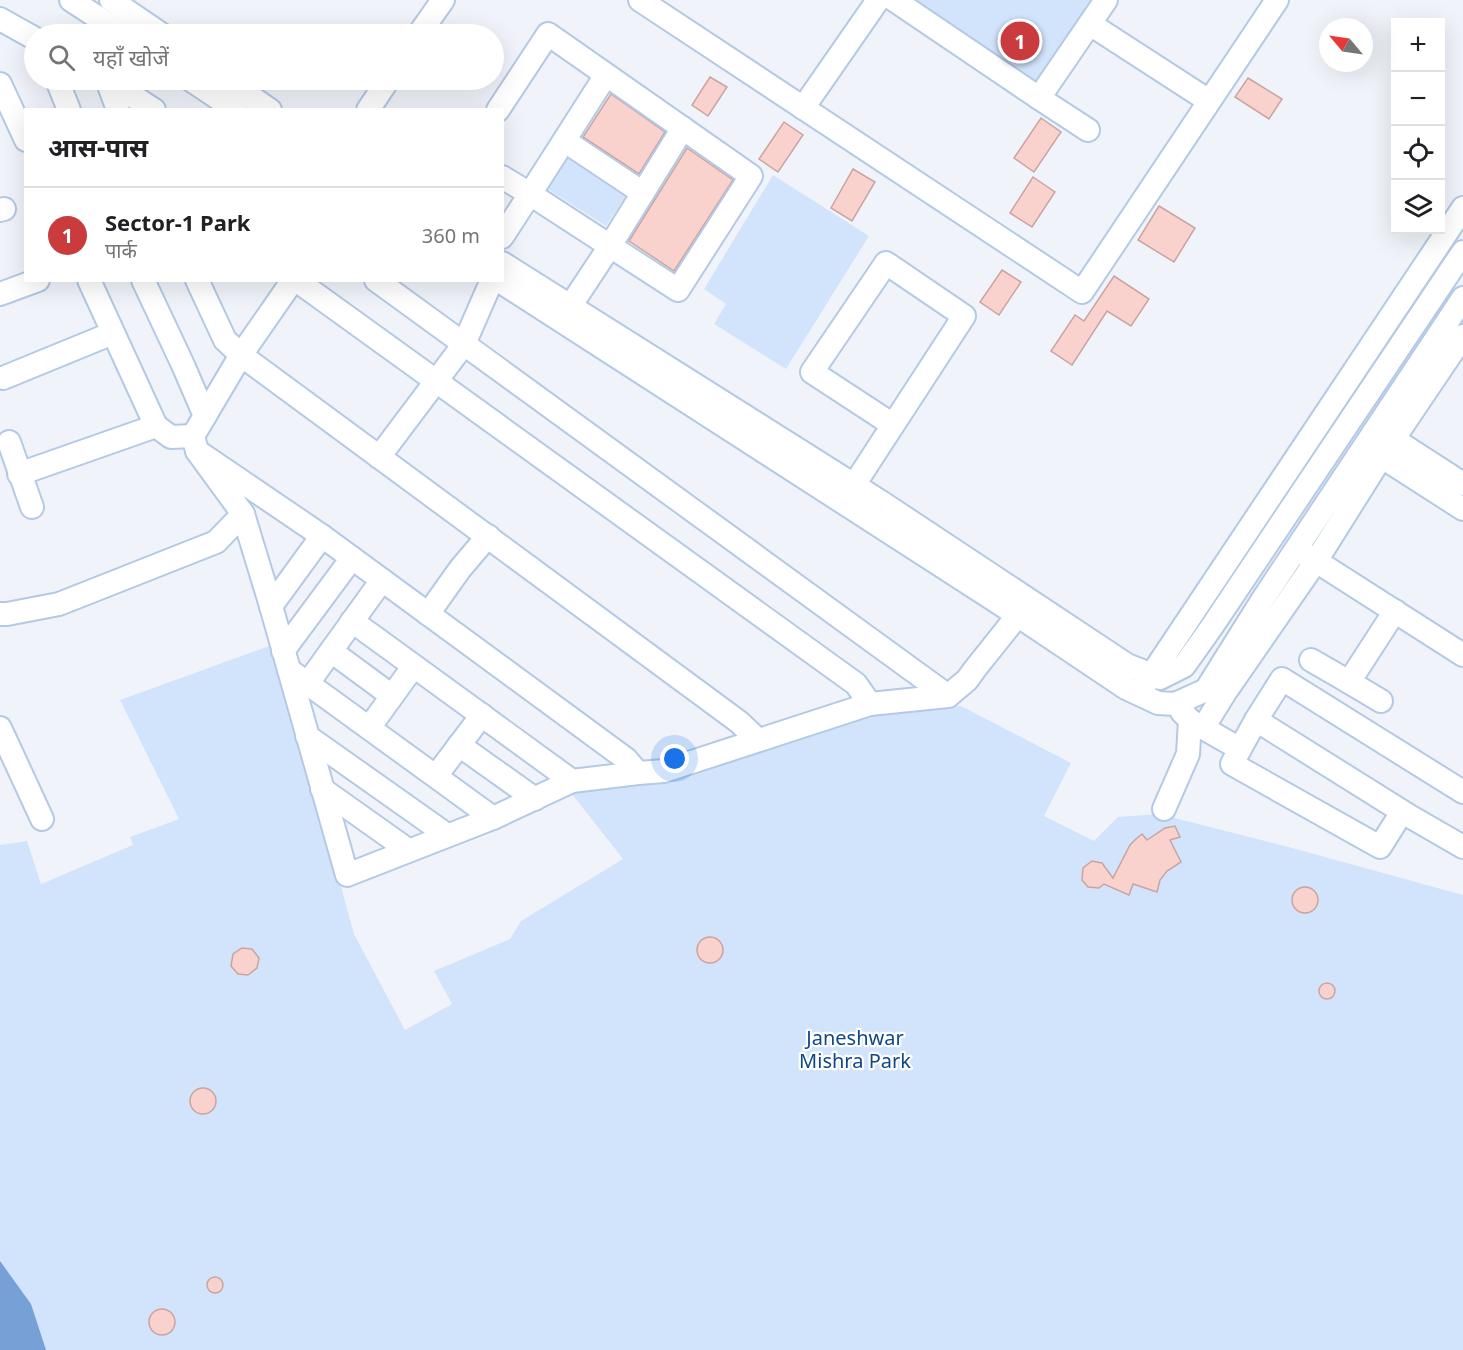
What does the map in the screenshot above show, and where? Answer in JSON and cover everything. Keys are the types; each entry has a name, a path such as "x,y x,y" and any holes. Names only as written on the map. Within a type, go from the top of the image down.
{"street":[{"path":"71,0 108,24"},
{"path":"111,0 146,24"},
{"path":"426,24 443,0"},
{"path":"640,0 1082,292 1277,0"},
{"path":"803,108 878,0"},
{"path":"894,0 1088,130"},
{"path":"1039,98 1106,0"},
{"path":"0,19 24,32"},
{"path":"1090,24 1209,101"},
{"path":"499,108 548,34 751,176 678,290 504,178"},
{"path":"504,234 606,75"},
{"path":"0,84 24,136"},
{"path":"61,90 68,108"},
{"path":"111,90 117,108"},
{"path":"123,90 151,108"},
{"path":"206,90 233,108"},
{"path":"241,90 267,108"},
{"path":"369,108 381,90"},
{"path":"571,305 683,128"},
{"path":"565,141 643,193"},
{"path":"1138,694 1156,676 1463,208"},
{"path":"1156,676 1184,666 1463,252"},
{"path":"854,485 964,316 886,263 812,372 893,425"},
{"path":"504,264 854,485 1127,665 1156,676 1189,717"},
{"path":"0,294 33,282"},
{"path":"90,282 156,426 171,437 195,443 626,759 638,773"},
{"path":"144,282 205,416"},
{"path":"198,282 225,340 241,355 740,723 758,740"},
{"path":"195,443 205,416 241,355 294,282"},
{"path":"298,282 856,684 870,704"},
{"path":"379,282 948,696"},
{"path":"379,457 464,344 491,282"},
{"path":"501,282 1018,615 1126,688 1189,717 1240,749"},
{"path":"1189,717 1226,691 1316,561 1379,442 1463,298"},
{"path":"3,378 113,333"},
{"path":"1164,809 1188,754 1189,717 1263,599 1296,548 1463,336"},
{"path":"1349,422 1379,442 1463,508"},
{"path":"19,474 156,426"},
{"path":"9,442 32,507"},
{"path":"1379,442 1463,484"},
{"path":"195,443 243,514 347,875 493,818 572,782 664,771 870,704 948,696 967,680 1018,615"},
{"path":"0,614 59,604 216,542 243,514"},
{"path":"271,606 322,536"},
{"path":"428,614 460,569 488,536"},
{"path":"1296,548 1463,655"},
{"path":"286,660 352,558"},
{"path":"308,683 382,580"},
{"path":"1349,682 1395,612"},
{"path":"352,621 572,782"},
{"path":"331,651 392,696"},
{"path":"286,660 308,683 493,818"},
{"path":"1311,660 1381,701"},
{"path":"369,728 413,667"},
{"path":"1402,812 1380,847 1232,764 1282,679 1463,792"},
{"path":"436,776 482,715"},
{"path":"1256,720 1463,848"},
{"path":"0,730 42,819"},
{"path":"307,736 447,835"},
{"path":"459,746 535,799"},
{"path":"322,789 408,850"}],"green space":[{"path":"914,0 1090,0 1037,82"},
{"path":"568,149 630,189 606,226 543,186"},
{"path":"773,175 869,236 786,369 714,324 726,304 704,289"},
{"name":"Janeshwar Mishra Park","path":"272,645 294,715 354,934 405,1030 452,1004 434,971 510,939 521,921 623,859 568,789 877,713 961,706 1071,763 1044,816 1094,841 1118,817 1159,814 1463,895 1463,1350 0,1350 0,845 27,841 41,884 133,845 130,837 179,819 120,700"}],"water":[{"path":"0,1261 31,1304 46,1350 0,1350"}],"building":[{"path":"710,77 727,87 708,116 692,105"},
{"path":"1248,78 1282,99 1269,119 1235,97"},
{"path":"611,94 665,132 639,174 583,137"},
{"path":"1041,118 1061,132 1034,172 1014,158"},
{"path":"784,122 803,135 778,172 759,159"},
{"path":"687,148 733,180 674,271 629,241"},
{"path":"853,169 875,182 852,221 831,208"},
{"path":"1033,177 1055,192 1032,227 1010,213"},
{"path":"1159,206 1195,228 1174,262 1138,240"},
{"path":"1002,270 1021,282 999,315 980,302"},
{"path":"1114,276 1149,299 1131,326 1107,311 1072,365 1051,351 1075,315 1084,321"},
{"path":"1175,826 1180,837 1170,840 1181,862 1167,871 1160,880 1157,892 1133,884 1129,895 1104,884 1099,888 1088,887 1082,880 1083,868 1092,861 1102,863 1113,878 1130,845 1137,838 1142,834 1147,840 1165,828"},
{"path":"1305,887 1314,891 1318,900 1314,909 1305,913 1296,909 1292,900 1296,891"},
{"path":"710,937 719,941 723,950 719,959 710,963 701,959 697,950 701,941"},
{"path":"242,948 252,949 259,958 257,968 248,975 238,974 231,966 233,954"},
{"path":"1327,983 1333,985 1335,991 1333,997 1327,999 1321,997 1319,991 1321,985"},
{"path":"203,1088 212,1092 216,1101 212,1110 203,1114 194,1110 190,1101 194,1092"},
{"path":"212,1277 218,1277 223,1285 221,1291 212,1293 207,1288 207,1282"},
{"path":"162,1309 171,1313 175,1322 171,1331 162,1335 153,1331 149,1322 153,1313"}],"place":[{"name":"Sector-1 Park","path":"1020,41"}]}
